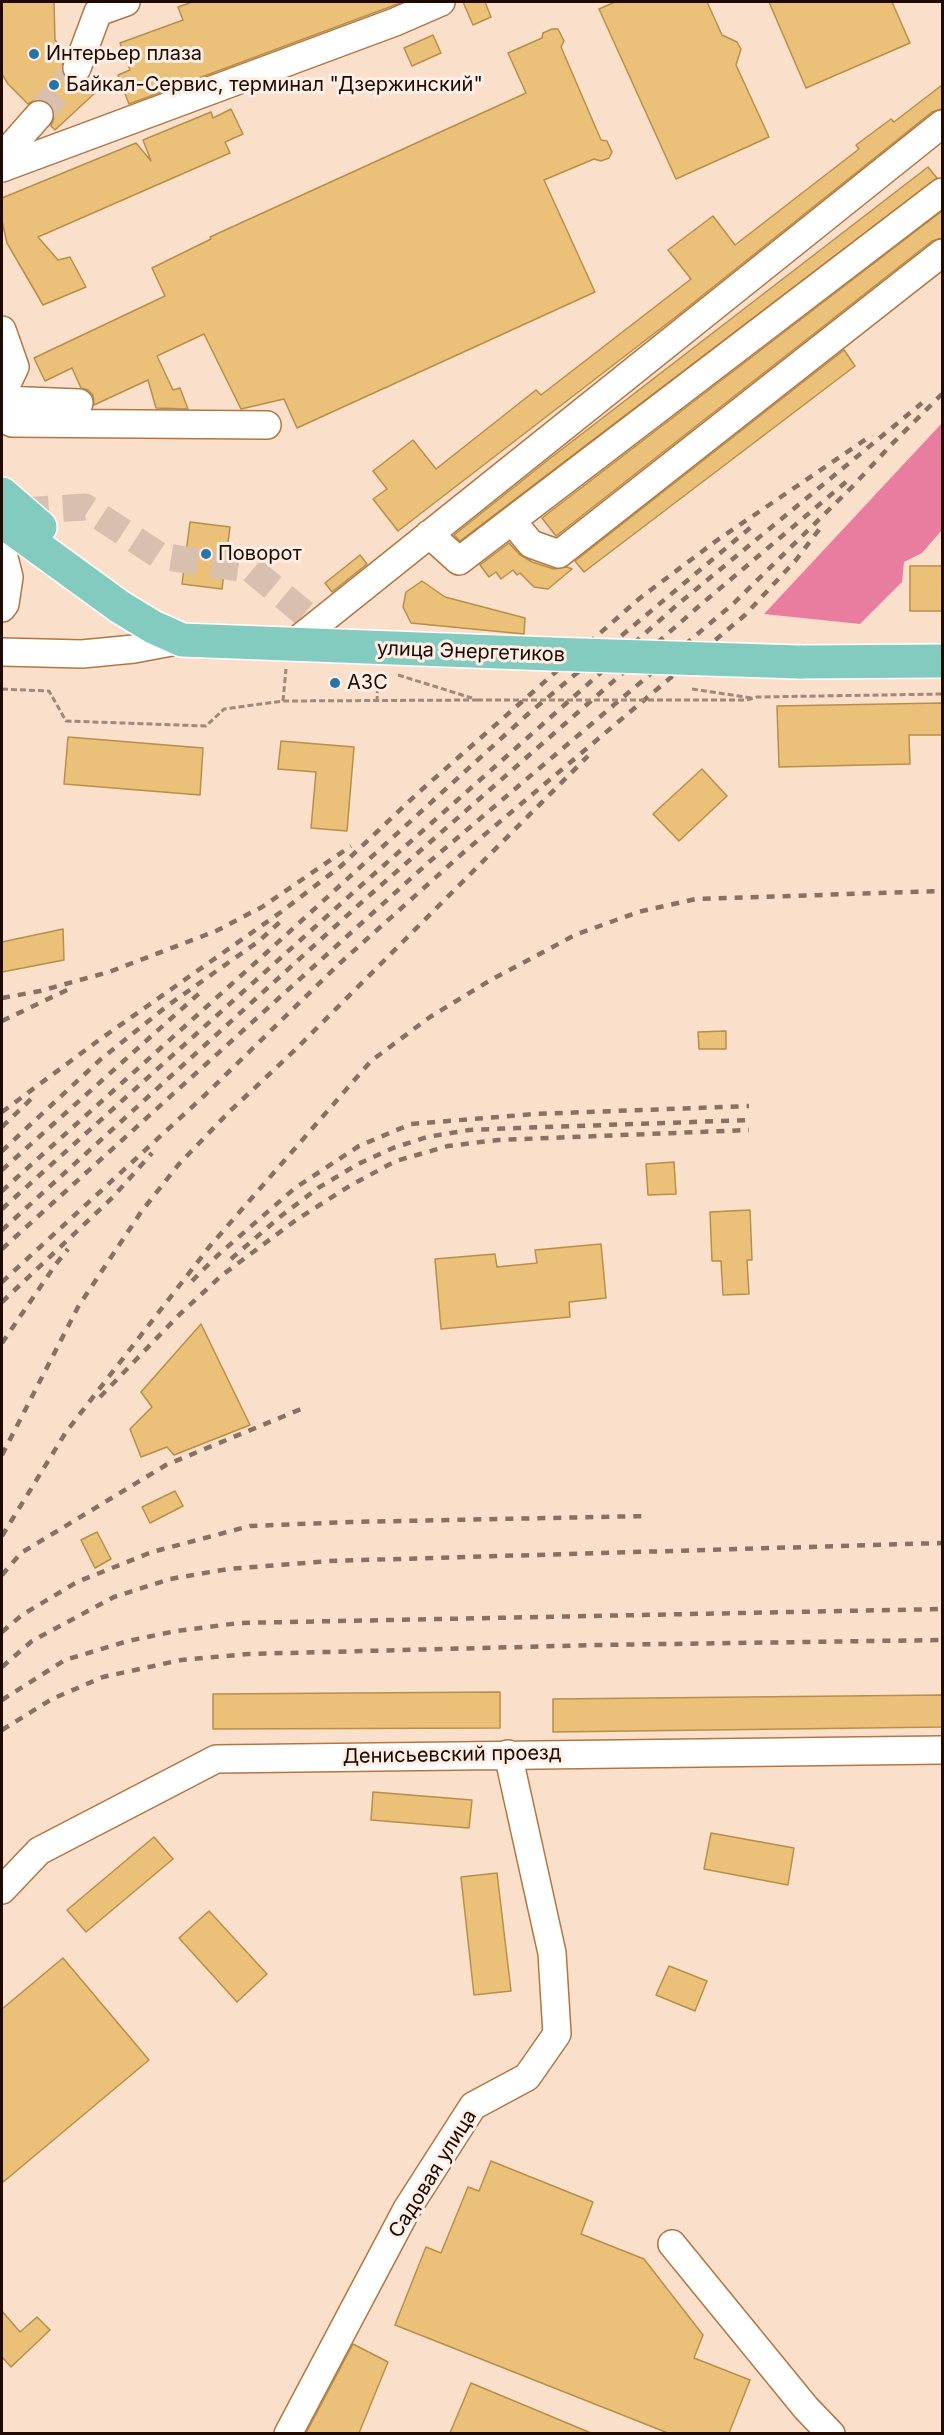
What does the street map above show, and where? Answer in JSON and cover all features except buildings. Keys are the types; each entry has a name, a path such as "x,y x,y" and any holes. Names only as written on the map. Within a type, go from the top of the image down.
{"main road":[{"path":"2,494 129,601 182,640"},
{"path":"2,521 120,607 153,627 182,640"},
{"name":"улица Энергетиков","path":"182,640 287,657 551,654 799,662 942,660"}],"street":[{"path":"77,68 98,12 126,2"},
{"path":"2,168 395,22 441,2"},
{"path":"2,157 39,115"},
{"path":"287,657 429,534 942,124"},
{"path":"429,534 459,561 942,192"},
{"path":"512,521 531,544 559,554 942,253"},
{"path":"2,330 15,367 2,394"},
{"path":"2,400 78,403"},
{"path":"2,418 12,423 267,425"},
{"path":"2,550 9,577 5,604 2,609"},
{"name":"улица Энергетиков","path":"2,652 82,654 134,649 182,640"},
{"name":"Денисьевский проезд","path":"2,1890 39,1851 216,1759 942,1750"},
{"name":"Садовая улица","path":"288,2433 407,2209 473,2106 527,2077 557,2034 552,1953 508,1754"},
{"path":"672,2244 806,2408 831,2433"}],"path":[{"path":"283,701 287,657"},
{"path":"377,702 378,672"},
{"path":"2,689 50,691 66,721 206,726 224,709 283,701 747,700 753,698 942,694"},
{"path":"692,689 753,698"}],"shaded area":[{"path":"942,423 942,530 922,553 904,562 902,582 860,624 764,614"}],"tunnel":[{"path":"39,115 77,68"},
{"path":"22,511 85,507 160,556 252,570 317,624"}],"railway":[{"path":"2,1249 429,862 734,603 851,488 942,394"},
{"path":"2,1209 677,605 922,403"},
{"path":"2,1112 99,1040 281,912 341,866 419,792 640,598 716,541 872,435"},
{"path":"2,1230 363,901 698,607 846,482"},
{"path":"2,1191 528,714 756,523"},
{"path":"2,1282 205,1095 339,964 464,852 745,615 796,560 821,527"},
{"path":"2,1455 78,1307 141,1212 179,1164 588,756"},
{"path":"2,998 40,991 109,972 216,931 262,907 351,846"},
{"path":"2,1536 66,1432 210,1246 371,1061 430,1017 489,981 575,935 638,912 696,899 942,891"},
{"path":"2,1151 101,1059 167,1006 259,941 281,921"},
{"path":"2,1170 204,989"},
{"path":"2,1021 67,990"},
{"path":"2,1127 31,1099"},
{"path":"192,1281 218,1255 295,1188 359,1146 411,1124 535,1114 749,1106"},
{"path":"231,1259 318,1188 358,1164 393,1148 427,1137 469,1130 751,1120"},
{"path":"100,1397 180,1314 221,1276 296,1220 351,1185 396,1161 448,1146 498,1140 749,1130"},
{"path":"2,1302 113,1197 152,1153"},
{"path":"2,1343 68,1249"},
{"path":"2,1575 21,1553 166,1465 306,1407"},
{"path":"2,1632 22,1615 77,1582 152,1552 250,1526 648,1516"},
{"path":"2,1667 32,1641 114,1597 170,1579 228,1569 330,1561 942,1543"},
{"path":"2,1700 65,1660 128,1641 176,1631 239,1623 942,1609"},
{"path":"2,1730 52,1699 103,1677 181,1660 248,1654 598,1645 942,1640"}],"place":[{"name":"Интерьер плаза","path":"34,54"},
{"name":"Байкал-Сервис, терминал \"Дзержинский\"","path":"54,85"},
{"name":"Поворот","path":"206,554"},
{"name":"АЗС","path":"335,683"}]}
